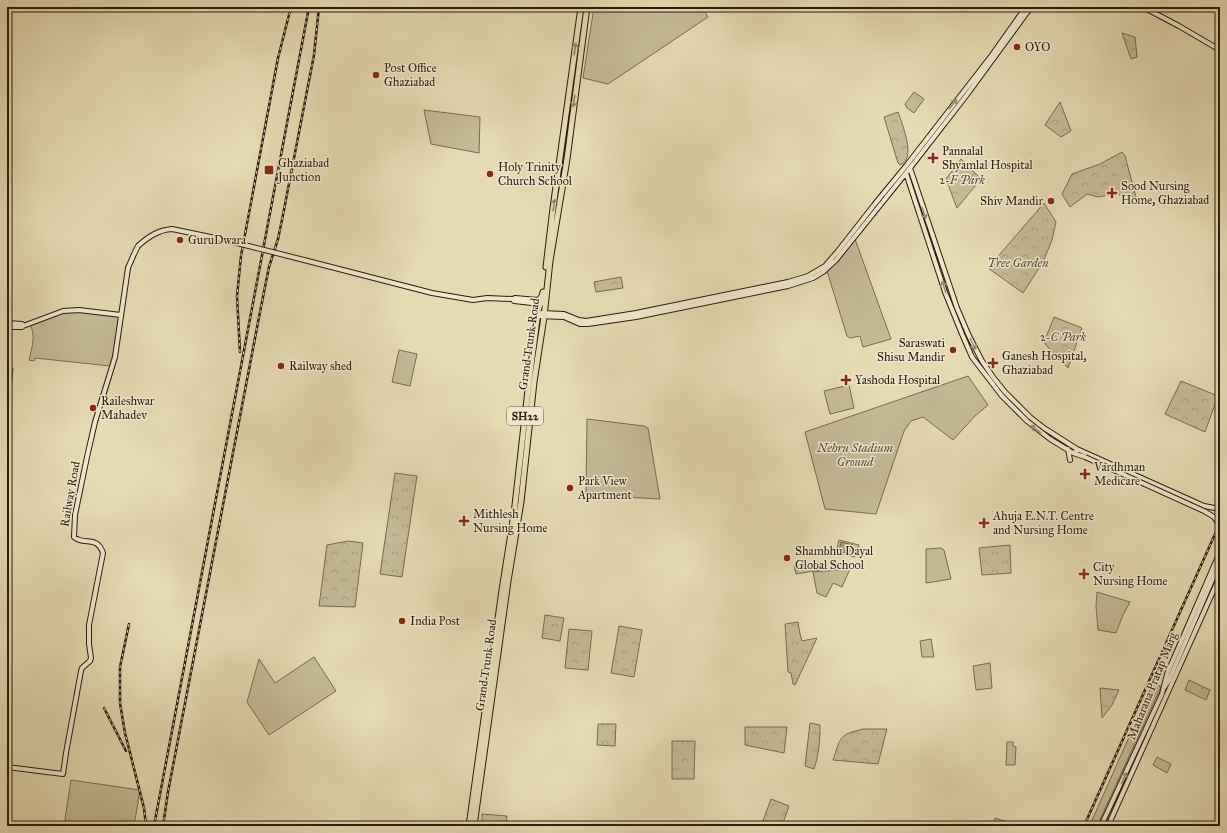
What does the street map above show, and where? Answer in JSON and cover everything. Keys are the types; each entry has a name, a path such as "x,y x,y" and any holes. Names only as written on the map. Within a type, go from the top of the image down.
{"highway":[{"name":"Grand Trunk Road","path":"469,826 514,514 529,381 567,159 581,7"},
{"name":"Grand Trunk Road","path":"543,305 553,208 587,7"},
{"name":"Grand Trunk Road","path":"474,826 508,577 520,510 541,314"}],"street":[{"path":"1026,7 992,55 909,162 905,171 945,292 972,357 998,391 1022,417 1045,436 1068,449 1075,450 1086,455 1204,511 1214,517 1220,526"},
{"path":"541,314 564,314 586,321 636,313 780,284 808,276 825,266 834,257 874,205 905,171 910,168 980,78 1031,7"},
{"path":"1143,7 1220,50"},
{"path":"909,162 957,308 967,333 982,361 993,378 1030,417 1075,450"},
{"name":"Railway Road","path":"7,767 63,774 81,671 91,658 89,625 103,553 99,545 79,541 74,537 75,515 81,480 95,422 115,357 128,268 138,246 156,233 167,229 172,229 224,240 432,293 473,300 493,298 513,299"},
{"path":"513,299 538,300 543,295"},
{"path":"513,299 514,301 543,305"},
{"path":"7,327 22,326 63,311 79,310 121,315"},
{"path":"7,322 22,324 22,326"},
{"path":"1068,449 1070,460"},
{"path":"1086,455 1204,506 1220,509"},
{"name":"Maharana Pratap Marg","path":"1108,826 1122,795 1164,688 1167,674 1220,552"},
{"path":"1164,688 1169,680 1220,562"},
{"name":"Maharana Pratap Marg","path":"1101,826 1139,750 1220,576"},
{"path":"1117,792 1122,795"}],"green space":[{"path":"594,7 702,7 708,17 608,84 583,78"},
{"path":"1122,33 1135,37 1137,57 1131,59"},
{"path":"914,92 924,99 914,113 907,108 905,104"},
{"path":"1060,102 1071,131 1061,137 1045,125"},
{"path":"424,110 480,117 479,153 431,144"},
{"path":"898,112 905,132 908,149 905,161 900,165 898,163 884,117"},
{"path":"1122,152 1125,156 1136,197 1114,194 1098,197 1087,194 1070,207 1062,194 1072,174 1100,164"},
{"name":"2-F Park","path":"961,159 981,179 957,208 946,179"},
{"name":"Tree Garden","path":"1044,203 1056,222 1052,240 1043,262 1023,293 988,268"},
{"path":"855,239 891,339 863,347 860,336 850,338 847,336 827,271"},
{"path":"621,277 623,288 596,292 594,282"},
{"path":"64,312 82,312 119,317 110,366 35,358 34,361 29,360 33,337 30,324"},
{"name":"2-C Park","path":"1054,317 1082,328 1068,368 1045,344 1045,340"},
{"path":"399,350 417,354 410,386 392,382"},
{"path":"7,367 13,368 12,383 7,382"},
{"name":"Nehru Stadium Ground","path":"968,376 988,405 975,416 953,440 923,417 911,421 904,431 876,514 825,509 805,432"},
{"path":"1181,381 1218,396 1205,432 1165,414"},
{"path":"849,385 854,408 830,414 824,391"},
{"path":"587,419 644,426 648,428 660,499 586,495"},
{"path":"395,473 417,476 402,577 380,574"},
{"path":"839,540 859,545 855,557 836,553"},
{"path":"348,541 363,543 355,607 319,606 327,545"},
{"path":"1010,545 1011,573 982,575 979,548"},
{"path":"941,548 944,550 951,579 926,583 926,549"},
{"path":"819,563 820,570 796,574 794,566"},
{"path":"850,569 842,587 833,583 826,597 817,593 813,572"},
{"path":"1097,592 1130,602 1116,633 1098,630 1096,606"},
{"path":"545,615 564,618 560,641 542,638"},
{"path":"798,622 802,641 817,638 795,685 793,684 791,673 788,672 785,624"},
{"path":"619,626 642,630 634,677 611,673"},
{"path":"569,629 592,631 588,670 565,668"},
{"path":"931,639 934,657 922,657 920,641"},
{"path":"314,657 336,691 269,735 247,702 259,659 275,683"},
{"path":"990,663 992,688 976,690 973,666"},
{"path":"1189,680 1210,690 1206,700 1185,690"},
{"path":"1153,683 1161,687 1097,826 1090,825"},
{"path":"1100,688 1119,690 1112,705 1102,718"},
{"path":"810,723 820,725 819,747 814,769 805,766"},
{"path":"598,724 616,724 615,746 597,745"},
{"path":"745,727 787,727 784,753 745,745"},
{"path":"863,729 887,729 878,764 833,760 839,742 842,738 849,733"},
{"path":"672,741 695,741 694,779 672,779"},
{"path":"1007,742 1013,742 1013,746 1016,747 1015,765 1006,765"},
{"path":"1157,757 1171,764 1167,773 1153,765"},
{"path":"71,780 140,790 134,826 64,826"},
{"path":"771,799 789,806 782,826 761,826"},
{"path":"482,814 507,816 506,826 482,825"},
{"path":"995,818 1011,823 1011,826 991,826"}],"shaded area":[{"path":"841,542 853,545 851,555 839,551"}],"railway":[{"path":"240,352 237,296 241,256 278,58 291,7"},
{"path":"154,826 309,7"},
{"path":"163,826 168,792 260,312 269,267 278,239 282,220 314,55 319,7"},
{"path":"1084,826 1220,523"},
{"path":"129,624 120,667 120,703 125,733 144,808 146,826"},
{"path":"104,708 126,751"}],"place":[{"name":"OYO","path":"1017,47"},
{"name":"Post Office Ghaziabad","path":"376,75"},
{"name":"Pannalal Shyamlal Hospital","path":"933,158"},
{"name":"Ghaziabad Junction","path":"269,170"},
{"name":"Holy Trinity Church School","path":"490,174"},
{"name":"Sood Nursing Home, Ghaziabad","path":"1112,193"},
{"name":"Shiv Mandir","path":"1051,201"},
{"name":"GuruDwara","path":"180,240"},
{"name":"Saraswati Shisu Mandir","path":"953,350"},
{"name":"Ganesh Hospital, Ghaziabad","path":"993,363"},
{"name":"Railway shed","path":"281,366"},
{"name":"Yashoda Hospital","path":"846,380"},
{"name":"Raileshwar Mahadev","path":"93,408"},
{"name":"Vardhman Medicare","path":"1085,474"},
{"name":"Park View Apartment","path":"570,488"},
{"name":"Mithlesh Nursing Home","path":"464,521"},
{"name":"Ahuja E.N.T. Centre and Nursing Home","path":"984,523"},
{"name":"Shambhu Dayal Global School","path":"787,558"},
{"name":"City Nursing Home","path":"1084,574"},
{"name":"India Post","path":"402,621"}]}
